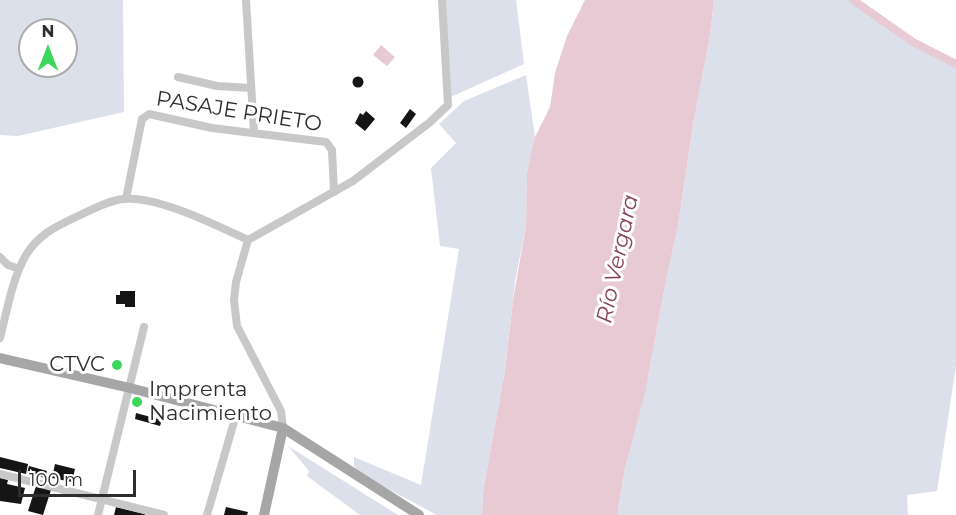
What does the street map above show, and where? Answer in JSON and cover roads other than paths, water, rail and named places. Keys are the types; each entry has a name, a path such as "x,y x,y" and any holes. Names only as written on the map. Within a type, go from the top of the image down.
{"main road":[{"path":"0,358 130,388 283,428 419,515"},
{"path":"264,515 283,428"}],"street":[{"path":"246,0 254,133"},
{"path":"283,428 281,411 237,326 234,300 236,282 248,240 353,182 429,123 448,105 442,0"},
{"path":"178,77 217,86 251,88"},
{"name":"PASAJE PRIETO","path":"126,199 142,119 148,114 212,128 328,143 332,150 334,192"},
{"path":"0,338 19,269 30,248 50,229 106,204 126,199 143,200 248,240"},
{"path":"0,257 8,265 19,269"},
{"path":"98,515 144,327"},
{"path":"207,515 236,415"},
{"path":"0,474 164,515"}],"water":[{"name":"Río Vergara","path":"585,0 714,0 678,225 645,393 625,468 617,515 482,515 483,492 505,370 513,300 526,226 527,173 535,137 550,107 555,73 567,36"},
{"path":"381,45 395,57 387,66 373,55"}],"waterway":[{"path":"853,0 913,42 956,64"}],"place":[{"name":"CTVC","path":"117,365"},
{"name":"Imprenta Nacimiento","path":"137,402"}]}
